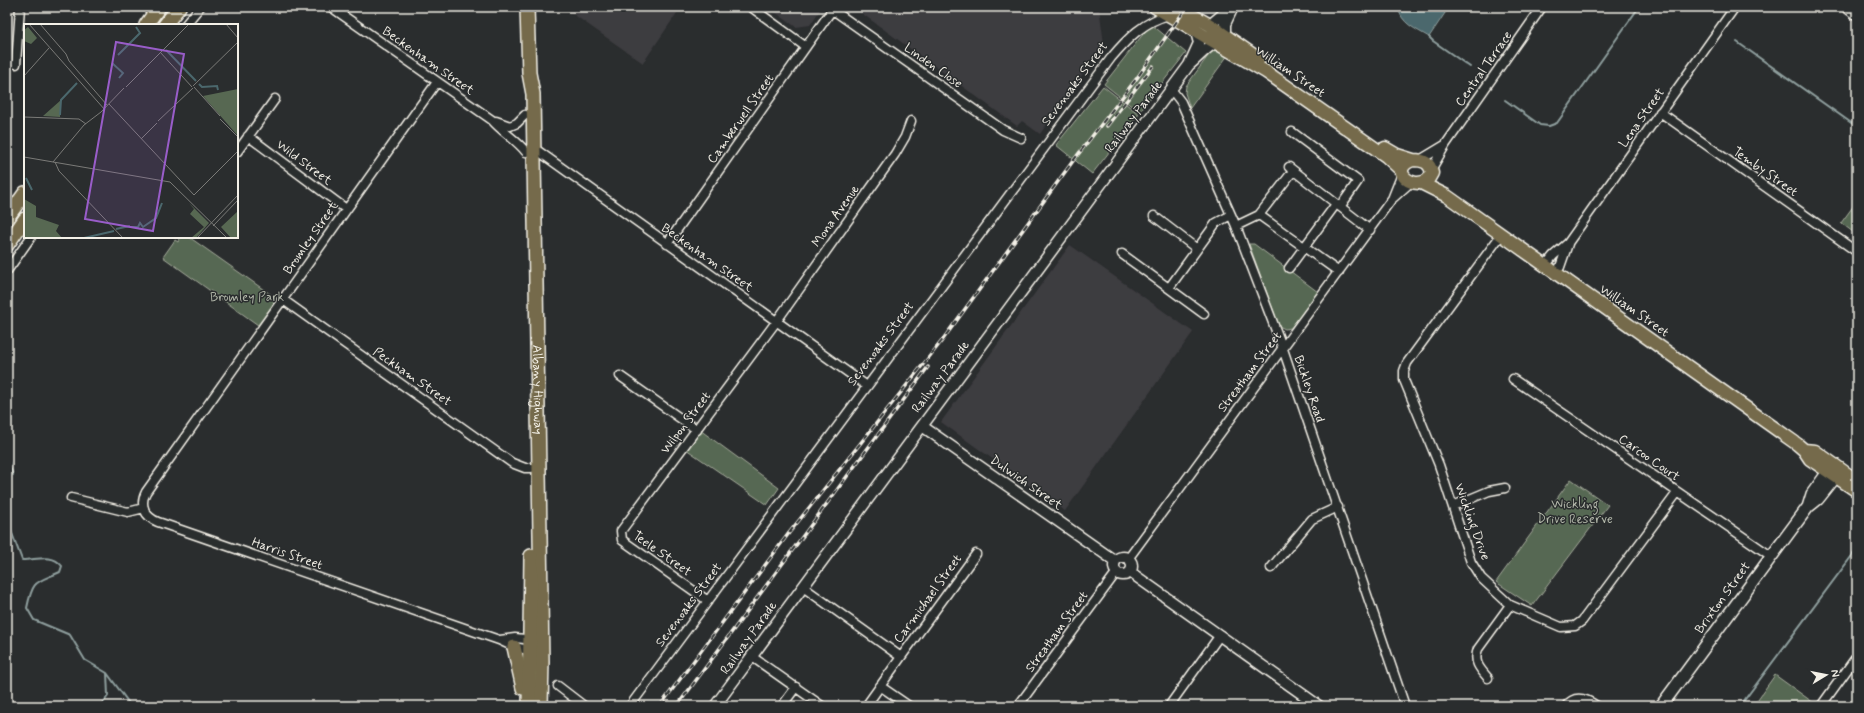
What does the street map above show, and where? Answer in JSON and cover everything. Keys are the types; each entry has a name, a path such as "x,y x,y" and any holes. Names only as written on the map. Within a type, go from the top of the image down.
{"highway":[{"path":"147,24 158,7"},
{"path":"166,24 178,7"},
{"name":"Albany Highway","path":"527,7 529,73 533,94 530,150 531,468 537,649 541,706"},
{"name":"Albany Highway","path":"529,73 525,94 525,115 530,150 537,649 529,706"},
{"path":"7,218 24,194"},
{"path":"7,245 24,220"},
{"path":"514,647 525,706"}],"main road":[{"name":"William Street","path":"1156,7 1174,11 1210,25 1221,39 1386,156 1409,178 1447,196 1804,450 1810,459 1857,481"},
{"name":"William Street","path":"1174,11 1195,29 1221,39 1390,152 1425,162 1447,196"},
{"path":"1416,160 1405,164 1409,178 1428,180 1431,172"},
{"name":"William Street","path":"1834,471 1857,491"},
{"name":"Brixton Street","path":"1661,706 1808,507 1818,499 1834,471"}],"street":[{"path":"16,64 20,7"},
{"path":"187,24 200,7"},
{"name":"Beckenham Street","path":"332,7 492,120 498,127 520,144 667,244 867,386"},
{"path":"750,7 806,47"},
{"name":"Central Terrace","path":"1431,172 1446,144 1542,7"},
{"name":"Lena Street","path":"1545,266 1553,256 1568,243 1735,7"},
{"path":"1845,7 1857,16"},
{"name":"Camberwell Street","path":"667,244 834,8"},
{"name":"Linden Close","path":"834,8 1003,130 1021,138"},
{"path":"1210,25 1232,8"},
{"path":"1221,39 1225,24 1232,8"},
{"name":"Sevenoaks Street","path":"630,706 1111,58 1129,38 1141,29 1174,11"},
{"name":"Railway Parade","path":"715,706 1189,65 1199,44 1195,29"},
{"name":"Railway Parade","path":"1189,65 1198,58 1206,48 1221,39"},
{"name":"Bromley Street","path":"144,508 143,498 146,492 437,82"},
{"name":"Bickley Road","path":"1171,89 1180,102 1236,226 1283,349 1405,706"},
{"path":"238,151 275,99"},
{"name":"Temby Street","path":"1660,112 1857,252"},
{"name":"Beckenham Street","path":"492,120 510,126 517,123 525,115"},
{"name":"Mona Avenue","path":"776,322 895,154 905,137 911,121"},
{"path":"1289,268 1358,181 1292,132"},
{"name":"Wild Street","path":"248,136 346,209"},
{"name":"Central Terrace","path":"1416,160 1446,144"},
{"path":"1236,226 1260,215 1291,169 1370,230"},
{"name":"Streatham Street","path":"1128,559 1391,200 1409,178"},
{"path":"1169,288 1216,223 1231,215"},
{"path":"1260,215 1339,272"},
{"path":"1154,216 1197,250"},
{"name":"Wickling Drive","path":"1501,235 1407,363 1404,371 1404,380 1439,465 1471,562 1481,578 1510,605 1561,627 1575,626 1582,621 1677,493"},
{"path":"7,271 30,238"},
{"name":"Lena Street","path":"1556,273 1560,267 1568,243"},
{"path":"1122,254 1204,314"},
{"name":"Peckham Street","path":"282,299 512,463 525,468 531,468"},
{"name":"Wilpon Street","path":"622,540 620,531 697,430 776,322"},
{"path":"620,376 697,430"},
{"name":"Carcoo Court","path":"1513,379 1677,493 1771,556"},
{"name":"Dulwich Street","path":"922,426 1115,561"},
{"path":"1453,506 1489,491 1505,488"},
{"path":"71,498 128,512 144,508"},
{"path":"1271,568 1312,519 1338,507"},
{"name":"Harris Street","path":"144,508 148,517 158,522 499,640 514,647 537,649"},
{"name":"Teele Street","path":"622,540 708,601"},
{"name":"Carmichael Street","path":"803,587 901,657 976,554"},
{"path":"1122,557 1128,559 1132,567 1130,572 1124,576 1116,573 1113,566 1115,561 1122,557"},
{"path":"1130,572 1320,706"},
{"name":"Streatham Street","path":"1018,706 1116,573"},
{"path":"1488,678 1479,668 1475,656 1478,649 1510,605"},
{"path":"1169,706 1220,635"},
{"name":"Harris Street","path":"499,640 515,638 537,649"},
{"path":"537,649 547,706"},
{"path":"752,656 822,706"},
{"path":"1821,706 1857,656"},
{"path":"866,706 901,657"},
{"path":"558,686 584,706"},
{"path":"880,686 909,706"},
{"path":"782,706 796,687"},
{"path":"1566,706 1574,699 1582,698 1597,706"}],"shaded area":[{"path":"563,7 681,7 643,63"},
{"path":"768,7 822,7 810,25 796,27"},
{"path":"853,7 1099,7 1104,44 1040,134 1022,121 1017,126"},
{"path":"1070,245 1193,332 1065,511 941,422"}],"green space":[{"path":"1151,24 1186,53 1139,112 1104,84"},
{"path":"1216,49 1228,55 1190,108 1185,93 1186,86 1211,52"},
{"path":"1103,86 1139,114 1092,174 1056,145"},
{"path":"1857,201 1857,235 1841,223"},
{"name":"Bromley Park","path":"180,238 190,238 277,299 258,325 163,257 175,240 178,242"},
{"path":"1249,244 1254,244 1318,292 1291,328 1285,329 1279,326"},
{"path":"700,430 779,488 767,505 686,449"},
{"name":"Wickling Drive Reserve","path":"1571,479 1608,505 1532,606 1496,582"},
{"path":"1775,675 1818,706 1753,706"}],"water":[{"path":"1398,7 1449,7 1429,37 1406,22 1402,18"}],"waterway":[{"path":"1505,100 1540,125 1549,126 1557,123 1639,7"},
{"path":"1429,37 1470,67"},
{"path":"1737,42 1857,127"},
{"path":"7,458 13,475"},
{"path":"10,489 10,528 22,560 49,558 58,562 62,566 60,572 37,583 31,592 27,608 34,620 70,635 85,660 107,673 131,706"},
{"path":"1740,706 1857,549"},
{"path":"101,706 108,696 107,673"}],"railway":[{"path":"660,706 789,533 941,342 1073,161 1137,78 1187,7"},
{"path":"1107,126 1153,66"},
{"path":"677,706 928,367"}]}
